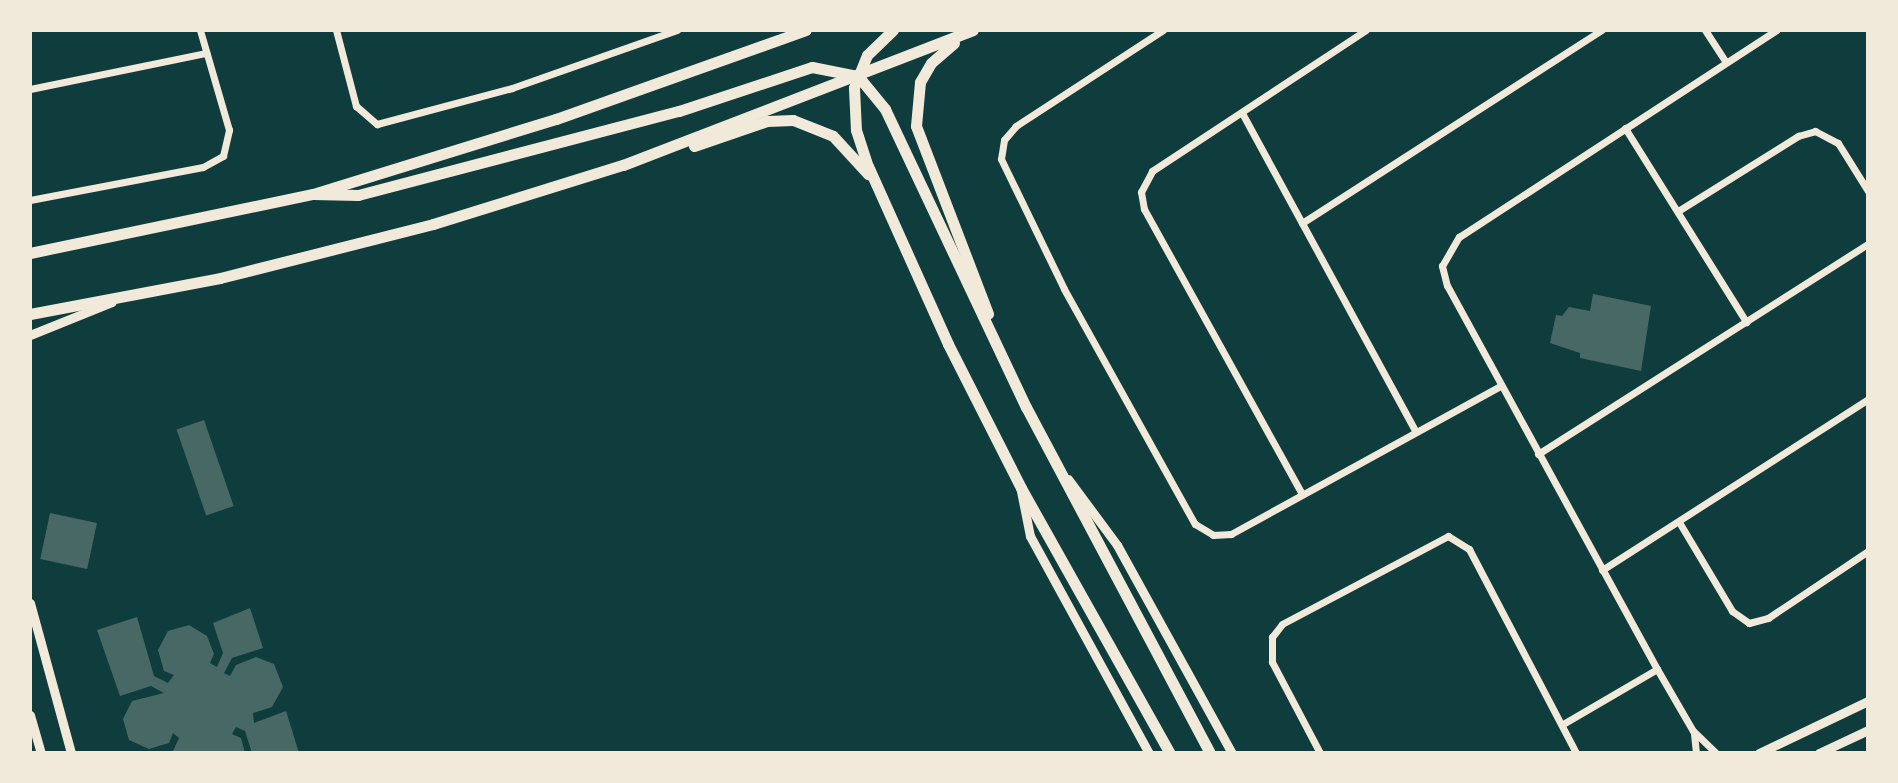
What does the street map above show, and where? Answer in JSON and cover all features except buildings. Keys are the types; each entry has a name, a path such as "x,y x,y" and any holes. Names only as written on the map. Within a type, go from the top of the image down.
{"main road":[{"path":"30,253 313,194 556,119 806,30"},
{"path":"893,30 874,45 858,76 856,130 875,184 948,344 1021,488 1170,753"},
{"path":"30,314 364,243 623,165 974,30"},
{"path":"974,30 931,63 916,93 914,115 1003,356"},
{"path":"313,194 358,195 679,111 812,67 858,76 885,109 1059,469 1210,753"},
{"path":"623,165 642,164 767,121 793,120 833,136 875,184"}],"street":[{"path":"30,200 218,161 230,137 200,30"},
{"path":"336,30 356,106 377,124 512,88 677,30"},
{"path":"1163,30 1016,126 1004,140 1002,168 1195,524 1213,535 1231,534 1500,386"},
{"path":"1302,494 1141,198 1152,171 1366,30"},
{"path":"1302,223 1602,30"},
{"path":"1705,30 1726,62"},
{"path":"1716,753 1693,731 1500,386 1444,279 1446,253 1459,237 1776,30"},
{"path":"30,89 206,53"},
{"path":"1242,113 1416,432"},
{"path":"1625,128 1746,322"},
{"path":"1678,211 1798,136 1815,131 1838,143 1868,191"},
{"path":"1538,454 1868,244"},
{"path":"30,335 126,296"},
{"path":"1602,570 1868,399"},
{"path":"1059,469 1111,536 1232,753"},
{"path":"1021,488 1030,536 1149,753"},
{"path":"1679,522 1732,611 1749,623 1768,618 1868,551"},
{"path":"1320,753 1272,662 1272,637 1282,624 1448,536 1469,549 1576,753"},
{"path":"30,603 71,753"},
{"path":"1563,724 1657,669"},
{"path":"1759,753 1868,701"},
{"path":"30,715 41,753"},
{"path":"1819,753 1868,730"},
{"path":"1693,731 1696,753"}]}
